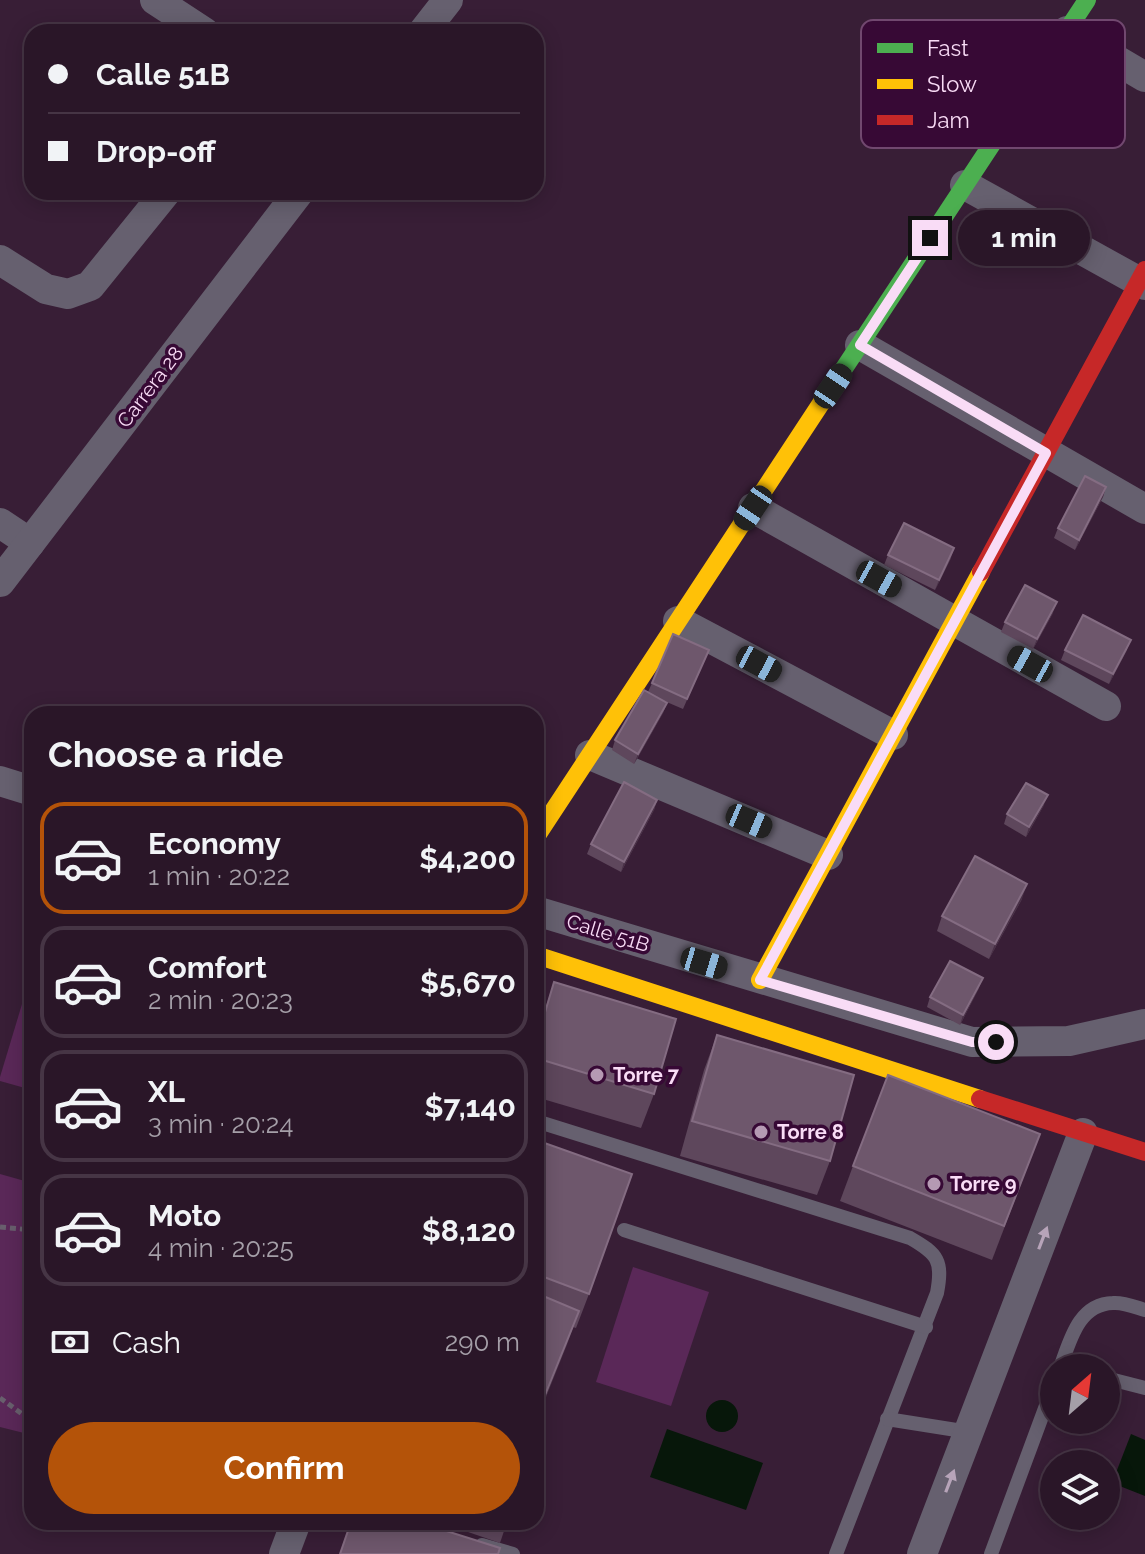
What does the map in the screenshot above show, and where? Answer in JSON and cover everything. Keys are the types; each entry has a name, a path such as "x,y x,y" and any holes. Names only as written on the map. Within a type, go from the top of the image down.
{"street":[{"path":"155,0 192,24"},
{"path":"429,24 448,0"},
{"path":"1074,20 1087,0"},
{"path":"1125,65 1145,77"},
{"path":"544,825 990,148"},
{"path":"760,980 1143,279 965,185"},
{"path":"0,260 46,289 68,294 90,286 160,200"},
{"name":"Carrera 28","path":"0,582 293,200"},
{"path":"860,345 1145,509"},
{"path":"753,508 1106,706"},
{"path":"0,523 30,543"},
{"path":"678,621 893,735"},
{"path":"590,755 828,855"},
{"path":"0,781 24,788"},
{"name":"Calle 51B","path":"544,913 972,1042 1069,1041 1145,1024"},
{"path":"544,958 1145,1152"},
{"path":"922,1554 1083,1133"},
{"path":"284,1554 293,1530"}],"lane":[{"path":"544,1124 910,1238 932,1251 941,1270 937,1293 836,1554"},
{"path":"624,1230 926,1327"},
{"path":"1068,1354 1079,1320 1096,1307 1115,1303 1145,1310"},
{"path":"1120,1382 1145,1388"},
{"path":"887,1419 969,1432"},
{"path":"991,1554 1040,1422"},
{"path":"470,1542 513,1554"}],"path":[{"path":"0,1227 24,1229"},
{"path":"0,1398 24,1415"}],"shaded area":[{"path":"24,998 24,1088 0,1081"},
{"path":"0,1174 24,1181 24,1433 0,1427"},
{"path":"633,1267 709,1292 671,1406 596,1382"},
{"path":"722,1400 733,1405 738,1416 733,1427 722,1432 711,1427 706,1416 711,1405"},
{"path":"667,1429 763,1463 746,1510 650,1477"},
{"path":"1131,1434 1145,1440 1145,1496 1120,1486 1120,1462"}],"building":[{"path":"1085,476 1106,487 1079,540 1058,528"},
{"path":"904,523 954,548 939,580 888,555"},
{"path":"1025,585 1057,602 1037,639 1005,622"},
{"path":"1083,615 1131,640 1113,674 1065,650"},
{"path":"673,634 709,650 687,699 652,683"},
{"path":"644,690 667,703 638,754 615,740"},
{"path":"624,782 657,800 624,862 591,844"},
{"path":"1026,783 1048,795 1029,827 1007,814"},
{"path":"975,856 1027,884 995,944 942,916"},
{"path":"950,961 983,978 963,1015 930,997"},
{"path":"554,982 676,1019 654,1094 544,1060 544,1016"},
{"path":"717,1035 854,1075 830,1161 692,1121"},
{"name":"Torre 9","path":"888,1075 1040,1134 1004,1226 853,1166"},
{"path":"544,1143 632,1174 589,1294 544,1277"},
{"path":"544,1296 579,1311 544,1398"},
{"path":"348,1530 443,1530 500,1548 498,1554 340,1554"}],"traffic: fast":[{"path":"1074,20 1087,0"},
{"path":"839,376 989,148"}],"traffic: slow":[{"path":"544,825 839,376"},
{"path":"760,980 981,572"},
{"path":"544,958 980,1099"}],"traffic: jam":[{"path":"981,572 1145,270"},
{"path":"980,1099 1145,1152"}],"place":[{"name":"Torre 7","path":"597,1075"},
{"name":"Torre 8","path":"761,1132"},
{"name":"Torre 9","path":"934,1184"}],"route":[{"path":"930,238 860,345 1046,453 760,980 972,1042 996,1042"}]}
